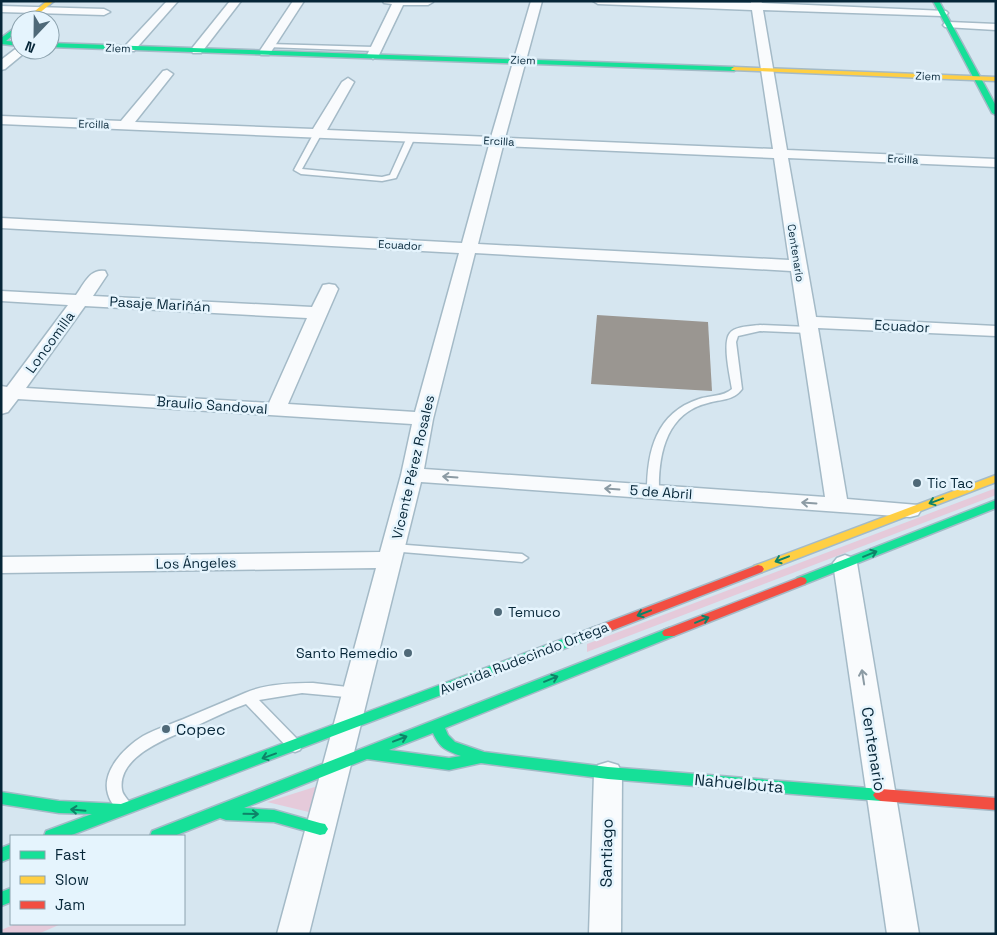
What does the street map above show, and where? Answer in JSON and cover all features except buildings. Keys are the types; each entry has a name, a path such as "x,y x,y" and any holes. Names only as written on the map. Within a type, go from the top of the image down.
{"main road":[{"path":"39,10 50,1"},
{"path":"936,1 992,102 996,113"},
{"name":"Ziem","path":"60,45 197,50 267,49 374,52 995,80"},
{"name":"Avenida Rudecindo Ortega","path":"55,835 348,726 996,478"},
{"name":"Avenida Rudecindo Ortega","path":"160,835 845,563 990,509"},
{"name":"Nahuelbuta","path":"436,725 443,739 450,746 483,758 608,772 996,804"},
{"name":"Nahuelbuta","path":"351,758 449,764 483,758"},
{"path":"1,798 50,807 88,811 127,808"},
{"path":"202,818 246,813 267,814 304,822 320,829"}],"street":[{"path":"130,48 173,1"},
{"path":"197,50 236,1"},
{"path":"267,49 298,1"},
{"path":"388,1 428,2"},
{"name":"Vicente Pérez Rosales","path":"293,934 320,829 351,758 348,726 412,475 423,419 519,60 537,1"},
{"path":"598,1 756,4 942,13"},
{"path":"374,52 399,2"},
{"name":"Centenario","path":"756,4 837,505"},
{"path":"1,9 39,10"},
{"path":"60,11 104,12"},
{"path":"949,25 996,27"},
{"path":"125,125 167,74"},
{"path":"318,133 348,82"},
{"name":"Ercilla","path":"1,120 996,163"},
{"name":"Ecuador","path":"1,223 798,266"},
{"name":"Loncomilla","path":"5,397 99,275"},
{"path":"276,409 329,289"},
{"name":"Pasaje Mariñán","path":"1,296 319,313"},
{"name":"Ecuador","path":"808,326 996,331"},
{"name":"Braulio Sandoval","path":"5,397 276,409 423,419"},
{"name":"5 de Abril","path":"412,475 910,510"},
{"name":"Los Ángeles","path":"1,565 392,554"},
{"name":"Centenario","path":"845,563 903,934"},
{"name":"Santiago","path":"605,934 608,772"}],"lane":[{"path":"318,133 298,170 301,172 382,179 393,176 411,137"},
{"path":"653,492 652,477 656,452 667,424 673,417 697,402 728,396 735,392 731,342 734,334 754,328 808,326"},
{"path":"392,554 522,558"},
{"path":"127,808 119,802 112,786 116,774 129,756 149,740 248,697 293,689 336,690 356,694"},
{"path":"248,697 295,746"}],"shaded area":[{"path":"996,488 996,495 587,652 587,644"},
{"path":"321,785 313,813 267,802"},
{"path":"14,925 59,925 38,934 1,934 1,930"}],"traffic: fast":[{"path":"936,1 996,113"},
{"path":"10,34 3,40 3,43 10,43"},
{"path":"60,45 734,69"},
{"path":"801,581 996,504"},
{"path":"55,835 595,632"},
{"path":"161,835 669,633"},
{"path":"436,725 443,739 450,746 483,758 608,773 881,795"},
{"path":"365,753 449,764 476,759"},
{"path":"1,798 59,807 118,809"},
{"path":"226,814 274,816 320,829"},
{"path":"1,855 10,851"},
{"path":"1,899 10,895"}],"traffic: slow":[{"path":"40,10 51,1"},
{"path":"734,69 996,79"},
{"path":"758,569 996,478"}],"traffic: jam":[{"path":"595,632 758,569"},
{"path":"669,633 801,581"},
{"path":"881,795 996,804"}],"place":[{"name":"Tic Tac","path":"917,483"},
{"name":"Temuco","path":"498,612"},
{"name":"Santo Remedio","path":"408,653"},
{"name":"Copec","path":"166,729"}]}
